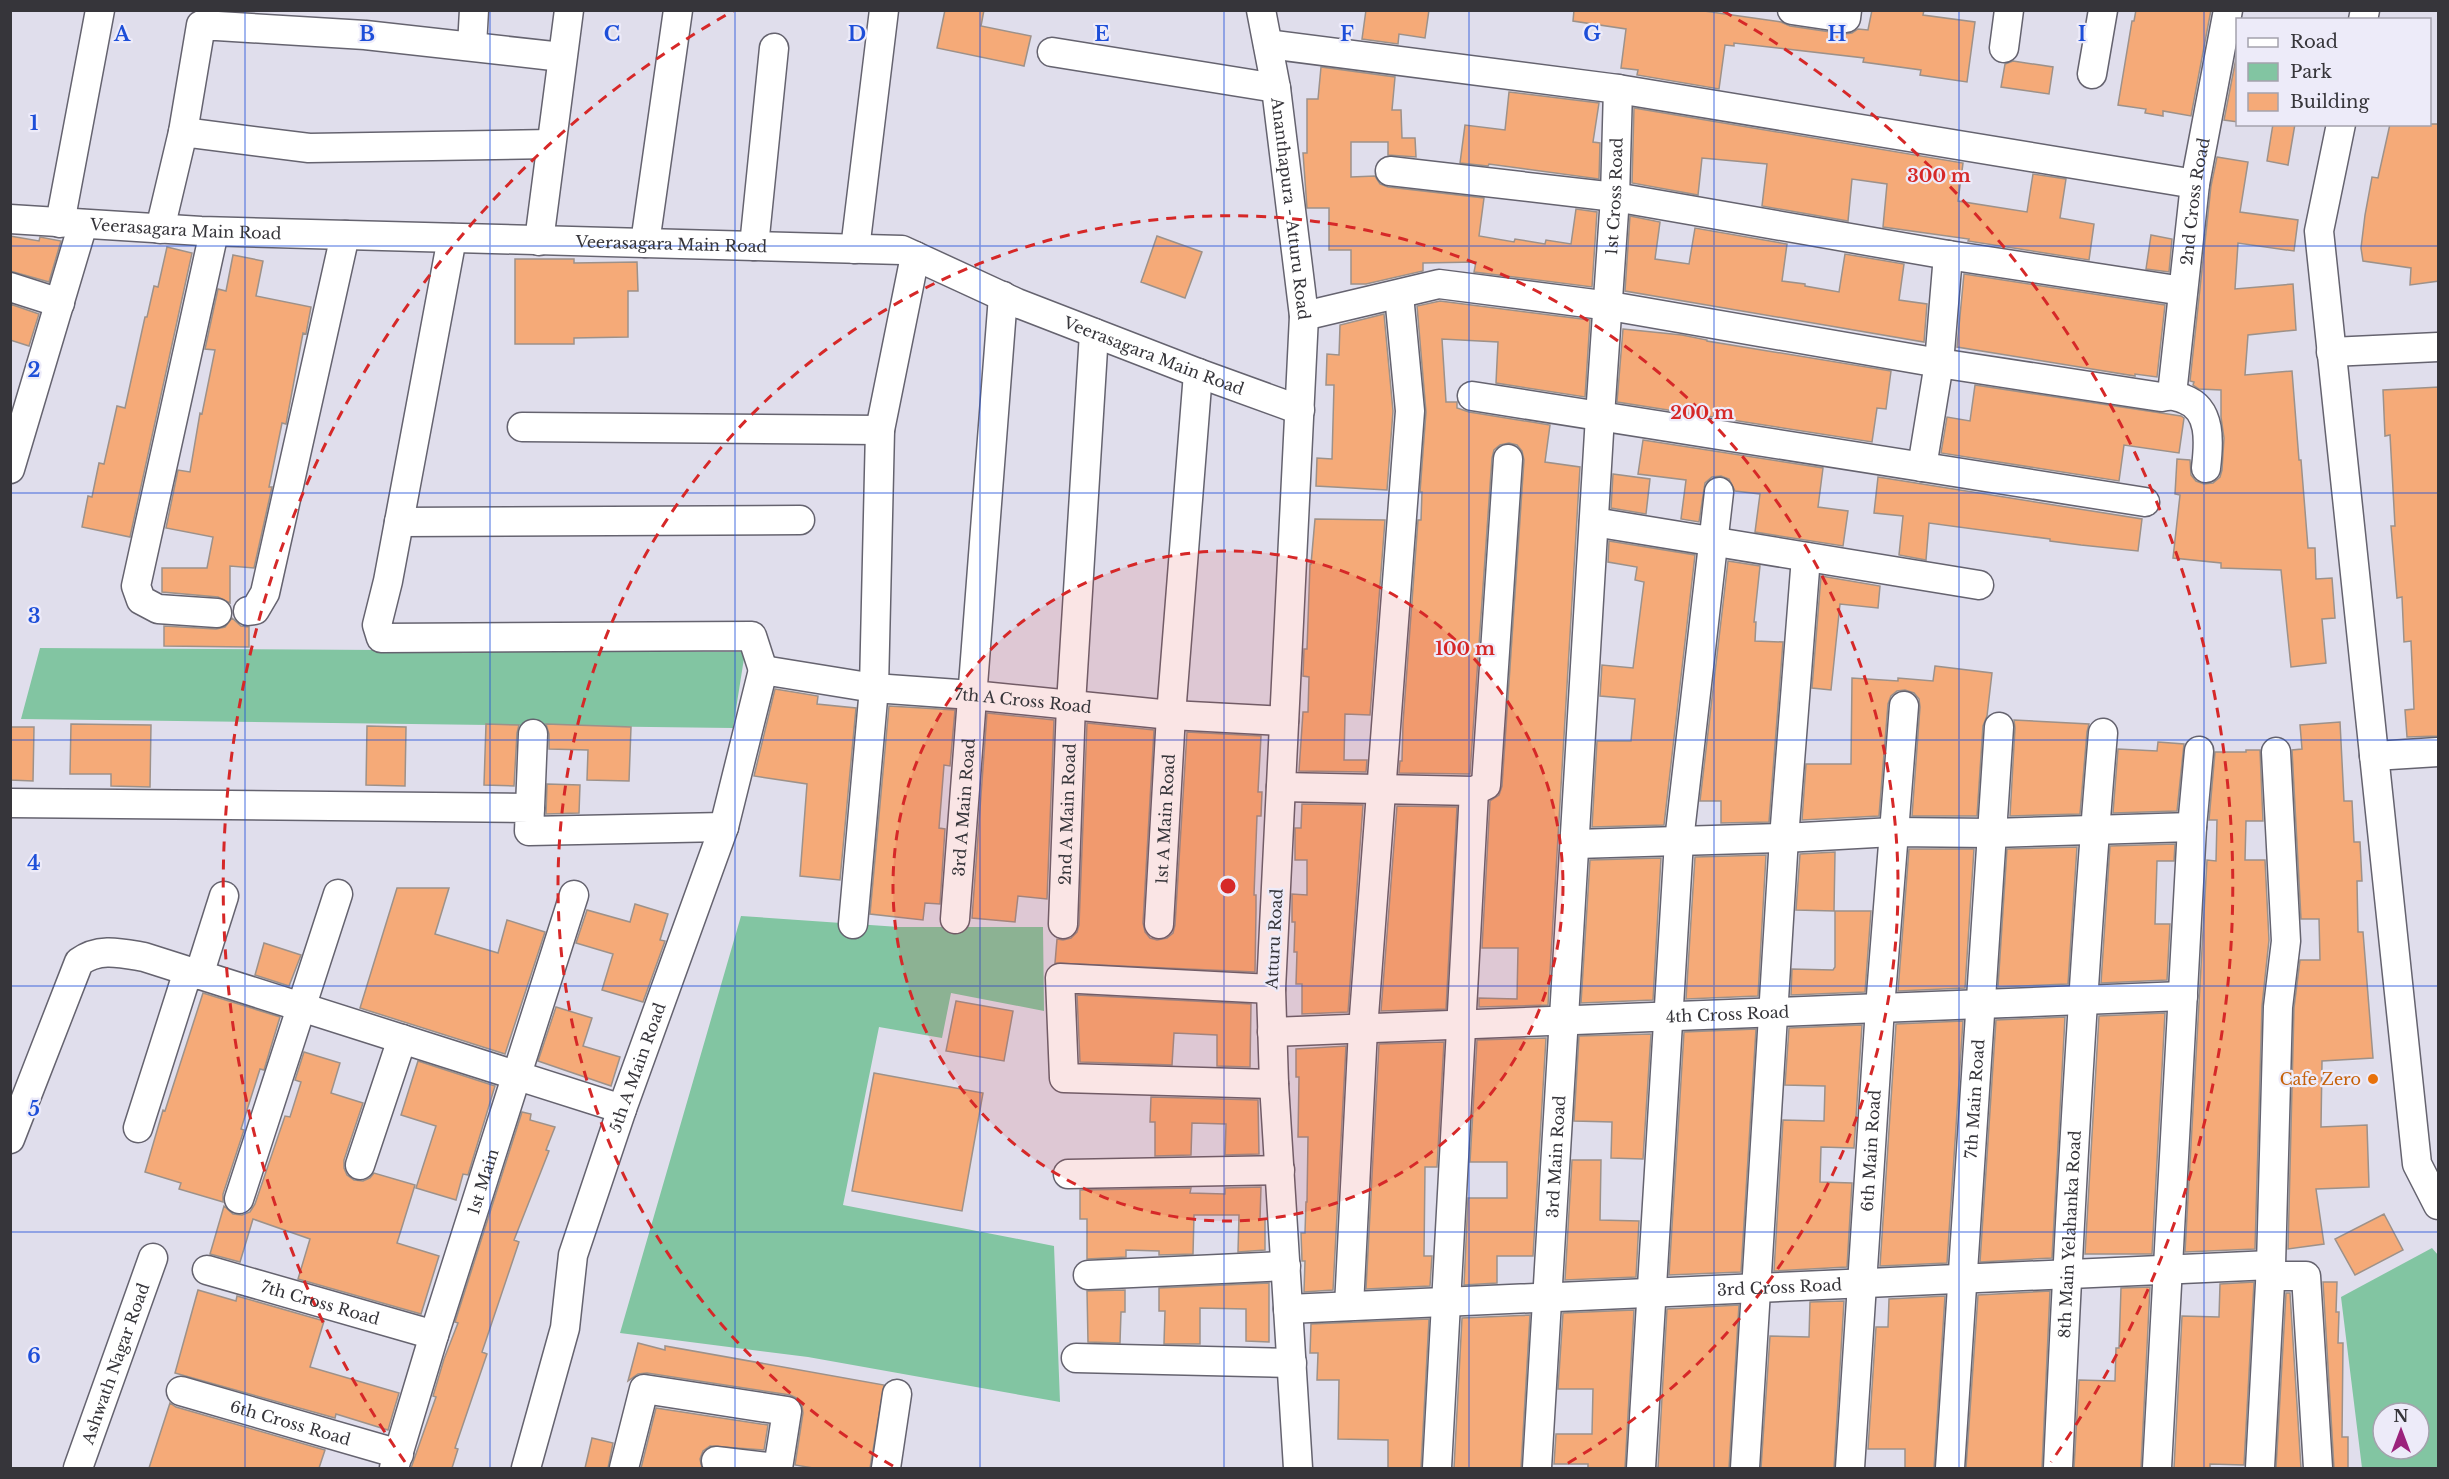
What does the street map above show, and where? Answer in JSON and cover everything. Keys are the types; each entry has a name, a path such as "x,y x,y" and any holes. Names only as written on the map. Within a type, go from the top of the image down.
{"street":[{"path":"10,469 60,303 100,10"},
{"path":"472,46 474,10"},
{"path":"539,241 569,10"},
{"path":"645,243 678,10"},
{"path":"855,249 884,10"},
{"name":"Ananthapura - Atturu Road","path":"1261,10 1276,88 1304,316 1300,410"},
{"path":"1792,10 1846,14"},
{"path":"2004,48 2009,10"},
{"path":"2092,74 2103,10"},
{"name":"2nd Cross Road","path":"2172,394 2195,184 2228,10"},
{"path":"160,229 183,132 201,18 367,23 472,46 562,57"},
{"path":"1268,44 1618,89 2195,184"},
{"path":"754,246 774,48"},
{"path":"1052,52 1276,88"},
{"name":"1st Cross Road","path":"1610,306 1618,89"},
{"path":"2341,126 2319,231 2417,1164 2439,1205"},
{"path":"183,132 309,148 551,144"},
{"path":"1390,171 1615,197 1948,255 2183,291"},
{"name":"Veerasagara Main Road","path":"10,219 214,232 902,250 1003,296 1094,333 1300,410"},
{"path":"214,232 136,586 141,600 158,609 217,613"},
{"path":"248,611 255,610 265,593 345,236"},
{"path":"452,238 399,522 377,625 381,638 752,636 763,670"},
{"path":"1922,467 1939,363 1948,255"},
{"path":"853,924 874,688 880,430 915,256"},
{"path":"1304,316 1439,284 1610,306 1939,363 2161,398 2172,394 2198,405 2202,413 2209,441 2206,468"},
{"path":"10,287 60,303"},
{"path":"1349,1306 1363,1029 1410,411 1399,295"},
{"name":"3rd A Main Road","path":"955,919 1003,296"},
{"path":"1600,416 1610,306"},
{"name":"2nd A Main Road","path":"1063,924 1071,704 1094,333"},
{"path":"2331,352 2439,347"},
{"name":"1st A Main Road","path":"1160,924 1171,715 1198,373"},
{"path":"1472,396 2145,502"},
{"name":"Atturu Road","path":"1298,1468 1274,1084 1271,989 1300,410"},
{"name":"3rd Main Road","path":"1538,1468 1600,416"},
{"path":"522,427 880,430"},
{"path":"1281,787 1474,791 1486,785 1508,459"},
{"path":"1641,1468 1679,841 1719,492"},
{"path":"399,522 800,520"},
{"path":"1594,522 1979,585"},
{"path":"1745,1468 1784,838 1806,557"},
{"name":"7th A Cross Road","path":"763,670 874,688 1071,704 1171,715 1284,721"},
{"name":"5th A Main Road","path":"525,1468 565,1328 573,1255 622,1109 724,826 763,670"},
{"name":"6th Main Road","path":"1850,1468 1880,1008 1904,706"},
{"name":"7th Main Road","path":"1950,1468 1999,727"},
{"name":"8th Main Yelahanka Road","path":"2058,1468 2067,1274 2094,830 2103,733"},
{"path":"533,734 529,831 724,826"},
{"path":"2157,1468 2192,827 2199,751"},
{"path":"2260,1468 2270,1270 2278,1007 2286,941 2276,752"},
{"path":"2374,756 2439,752"},
{"path":"1437,1468 1474,791"},
{"path":"10,803 530,808"},
{"path":"1576,844 1784,838 1893,832 1992,833 2192,827"},
{"path":"239,1199 338,894"},
{"name":"1st Main","path":"396,1461 574,895"},
{"path":"138,1128 224,896"},
{"path":"10,1139 79,962 88,955 102,951 144,957 622,1109"},
{"path":"1271,989 1060,978 1064,1078 1274,1084"},
{"name":"4th Cross Road","path":"1272,1032 2183,996"},
{"path":"360,1164 402,1039"},
{"path":"1068,1174 1280,1170"},
{"name":"Ashwath Nagar Road","path":"78,1468 153,1258"},
{"path":"1088,1275 1286,1266"},
{"name":"3rd Cross Road","path":"1288,1309 2168,1269 2270,1270 2306,1276 2318,1468"},
{"name":"7th Cross Road","path":"207,1270 434,1335"},
{"path":"1076,1358 1292,1363"},
{"path":"624,1468 644,1389 787,1411 777,1468 716,1461"},
{"name":"6th Cross Road","path":"181,1390 396,1461"},
{"path":"886,1468 897,1394"}],"green space":[{"path":"40,648 745,652 733,728 21,719"},
{"path":"741,916 899,927 1043,927 1044,1011 951,993 942,1038 879,1027 843,1205 1054,1246 1060,1402 808,1357 620,1333"},
{"path":"2432,1248 2438,1255 2438,1468 2362,1468 2341,1297"}],"building":[{"path":"945,10 984,10 981,26 1031,36 1024,66 937,48"},
{"path":"1366,10 1429,10 1425,38 1399,34 1398,44 1362,39"},
{"path":"1574,10 1697,10 1844,34 1858,29 1868,30 1872,10 1924,10 1923,15 1975,22 1967,82 1920,75 1921,70 1863,62 1864,58 1734,43 1734,46 1725,45 1719,89 1637,75 1638,70 1621,68 1626,29 1573,21"},
{"path":"2136,10 2211,10 2191,116 2163,111 2163,116 2145,113 2146,109 2118,105 2132,21 2134,21"},
{"path":"2236,58 2236,122 2224,120"},
{"path":"2013,61 2053,67 2049,94 2001,87 2005,64"},
{"path":"1321,67 1395,77 1392,110 1401,110 1402,138 1415,138 1416,157 1388,155 1388,142 1351,142 1351,177 1375,176 1380,184 1388,187 1484,198 1479,236 1514,242 1515,239 1545,244 1546,240 1571,244 1576,209 1597,212 1592,287 1474,272 1476,262 1423,263 1423,271 1366,284 1351,284 1351,250 1329,250 1329,208 1307,208 1303,153 1307,153 1307,99 1318,99"},
{"path":"1509,92 1599,103 1593,142 1600,143 1599,179 1489,164 1488,166 1460,163 1465,125 1505,130"},
{"path":"1634,108 1963,163 1958,201 2027,212 2033,174 2066,179 2060,218 2094,224 2089,260 1883,227 1887,184 1852,179 1848,221 1762,206 1767,164 1702,158 1698,195 1632,183"},
{"path":"2439,124 2439,281 2410,285 2411,268 2363,261 2361,248 2365,215 2372,177 2378,178 2390,126"},
{"path":"2273,126 2295,126 2288,165 2267,161"},
{"path":"2217,157 2248,162 2240,212 2298,220 2294,251 2238,243 2235,289 2293,284 2296,330 2248,335 2245,375 2292,371 2308,548 2315,548 2316,579 2332,578 2335,618 2322,619 2326,663 2291,667 2281,570 2221,568 2221,563 2173,558 2180,495 2175,494 2177,459 2190,460 2191,475 2196,481 2204,484 2213,483 2220,477 2222,470 2224,438 2221,390 2199,389 2193,385 2194,382 2190,381 2211,186"},
{"path":"1630,216 1660,222 1655,259 1689,264 1695,228 1787,244 1782,281 1839,292 1845,254 1904,264 1899,300 1927,304 1924,342 1625,291"},
{"path":"2151,235 2172,239 2169,272 2146,269"},
{"path":"10,236 39,241 40,237 61,241 49,282 10,271"},
{"path":"1157,236 1202,252 1185,298 1141,282"},
{"path":"167,247 192,253 130,537 82,527 88,496 92,497 99,463 104,464 117,406 125,408 145,317 147,317 154,286 158,287"},
{"path":"233,255 263,261 256,296 311,307 306,334 303,333 286,424 282,423 269,487 272,487 254,568 230,566 230,603 218,597 162,592 162,568 207,568 213,537 166,528 178,470 190,472 200,413 202,414 215,350 205,349 218,289 226,291"},
{"path":"515,259 574,259 574,263 637,262 638,291 628,291 628,337 574,338 574,344 515,344"},
{"path":"1964,274 2165,305 2157,377 2135,374 2135,376 1957,347"},
{"path":"1440,301 1590,320 1585,397 1496,383 1498,342 1442,339 1446,402 1457,402 1457,408 1469,412 1550,425 1545,462 1580,467 1548,1005 1479,1007 1479,998 1517,999 1518,948 1482,948 1490,801 1499,795 1502,786 1524,460 1522,451 1517,445 1509,443 1500,445 1494,450 1492,458 1470,774 1399,773 1400,761 1402,761 1418,520 1421,520 1422,492 1420,492 1426,412 1417,306"},
{"path":"10,304 39,314 29,346 10,340"},
{"path":"1384,314 1393,411 1387,490 1316,486 1317,458 1332,459 1334,385 1326,385 1327,354 1339,355 1340,325"},
{"path":"1623,329 1682,335 1891,371 1886,409 1877,408 1872,442 1617,402"},
{"path":"1975,385 2181,416 2184,418 2179,453 2124,445 2119,481 1941,453 1947,417 1970,421"},
{"path":"2439,387 2439,736 2407,737 2405,710 2414,709 2411,641 2404,642 2402,597 2397,598 2391,526 2395,526 2390,435 2385,436 2383,390"},
{"path":"1643,440 1823,468 1818,507 1848,511 1843,546 1755,532 1760,494 1735,491 1729,479 1721,476 1712,477 1705,483 1699,522 1681,519 1686,480 1638,474"},
{"path":"1613,474 1650,479 1646,514 1611,508"},
{"path":"1878,477 2142,519 2138,551 1929,523 1926,560 1899,555 1903,516 1874,513"},
{"path":"1315,519 1385,520 1370,715 1345,714 1344,760 1367,760 1366,772 1299,771 1303,712 1308,712 1309,677 1303,676 1304,649 1307,649 1310,564"},
{"path":"1609,541 1695,555 1664,825 1592,827 1597,741 1631,741 1635,699 1600,696 1602,665 1633,668 1644,582 1635,580 1637,567 1608,562"},
{"path":"1728,561 1760,566 1754,622 1756,622 1755,641 1783,642 1769,822 1721,823 1721,801 1700,801"},
{"path":"1821,576 1880,586 1878,608 1840,604 1831,690 1812,688"},
{"path":"232,618 241,626 249,627 249,647 164,646 164,626 216,629 225,627"},
{"path":"1935,666 1992,673 1987,716 1983,726 1977,816 1912,816 1920,707 1919,699 1914,693 1905,690 1897,691 1891,696 1888,704 1879,816 1802,820 1806,764 1851,764 1852,678 1933,681"},
{"path":"775,689 818,696 817,704 856,708 840,880 800,876 807,784 754,776"},
{"path":"889,706 955,710 950,766 944,765 939,828 945,829 940,904 925,903 923,920 870,914"},
{"path":"987,713 1054,720 1047,899 1018,896 1015,922 972,918"},
{"path":"2014,720 2089,724 2080,814 2010,816"},
{"path":"2340,722 2344,801 2352,801 2354,842 2360,842 2362,881 2357,881 2358,932 2363,932 2373,1058 2322,1061 2321,1127 2367,1125 2369,1187 2316,1189 2324,1244 2288,1249 2294,1008 2300,960 2320,960 2319,919 2301,919 2292,750 2302,749 2300,725"},
{"path":"1087,723 1154,730 1143,923 1145,932 1150,938 1157,940 1167,938 1173,933 1175,925 1187,732 1261,736 1258,792 1262,792 1261,816 1257,816 1254,895 1256,895 1255,972 1055,963 1057,939 1071,938 1077,932 1079,925"},
{"path":"71,724 151,725 150,787 111,786 111,774 70,774"},
{"path":"486,724 519,725 514,786 484,785"},
{"path":"546,724 631,727 629,781 587,780 588,750 549,749"},
{"path":"367,726 406,727 405,786 366,785"},
{"path":"10,727 34,727 33,781 10,780"},
{"path":"2158,742 2184,744 2177,811 2113,813 2118,749 2157,751"},
{"path":"2246,750 2260,750 2263,821 2246,821 2245,860 2265,860 2269,940 2262,1006 2255,1249 2185,1252 2207,860 2216,861 2217,820 2209,820 2215,752 2246,752"},
{"path":"547,784 580,785 579,813 546,814"},
{"path":"1302,804 1363,805 1348,1012 1302,1014 1302,984 1296,984 1297,952 1294,952 1295,922 1292,922 1292,894 1307,895 1307,860 1295,860 1295,828 1301,828"},
{"path":"1397,806 1457,807 1446,1009 1381,1011"},
{"path":"2175,844 2174,861 2157,861 2155,924 2170,924 2167,980 2101,983 2110,846"},
{"path":"2077,847 2068,984 1998,987 2007,849"},
{"path":"1909,849 1974,849 1965,988 1898,991"},
{"path":"1835,852 1834,911 1796,910 1800,854"},
{"path":"1766,855 1758,996 1686,999 1695,857"},
{"path":"1661,858 1653,1000 1581,1003 1590,860"},
{"path":"397,888 449,888 435,934 498,953 507,920 545,932 505,1054 360,1008"},
{"path":"635,904 668,914 660,940 665,941 643,1002 602,990 613,954 576,943 587,910 630,922"},
{"path":"1835,911 1871,911 1865,992 1791,995 1792,969 1833,970 1835,967"},
{"path":"264,943 301,955 289,986 255,975"},
{"path":"203,993 280,1017 264,1070 260,1069 241,1129 244,1130 223,1194 223,1202 179,1189 181,1183 145,1172 163,1110 165,1111"},
{"path":"1077,995 1251,1004 1250,1067 1217,1066 1217,1035 1174,1033 1172,1065 1080,1062"},
{"path":"956,1001 1013,1011 1004,1061 946,1051"},
{"path":"556,1007 592,1018 583,1046 620,1057 611,1086 538,1061"},
{"path":"2165,1013 2152,1254 2085,1254 2099,1016"},
{"path":"2065,1017 2052,1258 1980,1262 1996,1020"},
{"path":"1963,1021 1947,1263 1880,1266 1896,1024"},
{"path":"1862,1025 1854,1148 1821,1147 1820,1182 1852,1183 1847,1267 1774,1271 1783,1120 1824,1121 1825,1086 1785,1085 1789,1028"},
{"path":"1756,1029 1741,1272 1669,1275 1684,1032"},
{"path":"1651,1034 1643,1159 1611,1158 1612,1122 1574,1121 1579,1036"},
{"path":"1546,1038 1533,1256 1497,1256 1497,1283 1464,1285 1468,1198 1507,1198 1507,1162 1470,1162 1477,1040"},
{"path":"1444,1042 1437,1167 1425,1167 1424,1256 1432,1256 1430,1286 1366,1289 1379,1044"},
{"path":"1346,1046 1333,1290 1304,1292 1305,1261 1302,1261 1301,1233 1305,1233 1308,1137 1298,1137 1299,1077 1296,1077 1296,1049"},
{"path":"304,1052 340,1063 331,1093 363,1103 344,1160 347,1175 354,1180 363,1181 374,1173 415,1185 397,1243 439,1256 421,1314 298,1279 310,1239 253,1219 240,1262 210,1254 224,1206 233,1214 242,1215 250,1212 255,1204 285,1116 290,1117 301,1082 295,1080"},
{"path":"418,1061 495,1086 468,1175 463,1174 456,1200 416,1188 436,1126 401,1115"},
{"path":"874,1073 983,1093 962,1211 852,1191"},
{"path":"1151,1097 1258,1100 1259,1154 1225,1155 1226,1124 1192,1123 1191,1155 1155,1156 1155,1122 1150,1122"},
{"path":"522,1112 531,1114 530,1120 555,1127 546,1150 549,1151 514,1240 519,1242 482,1352 487,1354 455,1448 458,1449 452,1468 411,1468 436,1397 433,1396 444,1359 458,1323 455,1322"},
{"path":"1572,1160 1601,1160 1600,1220 1639,1221 1636,1277 1565,1280"},
{"path":"1261,1187 1260,1219 1265,1219 1265,1250 1238,1252 1239,1215 1194,1215 1193,1254 1159,1255 1159,1251 1126,1250 1126,1257 1087,1259 1087,1219 1080,1219 1080,1190 1191,1188 1190,1193 1225,1194 1225,1188"},
{"path":"2384,1214 2403,1250 2355,1275 2335,1239"},
{"path":"2254,1282 2244,1465 2210,1464 2210,1468 2174,1468 2182,1316 2219,1317 2220,1284"},
{"path":"2323,1282 2337,1282 2338,1343 2343,1343 2342,1437 2348,1437 2348,1468 2334,1468"},
{"path":"1269,1283 1269,1342 1246,1341 1246,1309 1200,1308 1200,1344 1164,1344 1165,1311 1159,1311 1159,1288"},
{"path":"2150,1287 2141,1468 2074,1468 2079,1380 2115,1381 2116,1348 2119,1348 2121,1288"},
{"path":"198,1290 236,1301 237,1296 324,1321 310,1367 399,1393 388,1430 336,1414 335,1418 175,1373"},
{"path":"1125,1290 1125,1312 1121,1312 1120,1343 1088,1342 1087,1291"},
{"path":"2050,1291 2042,1468 1966,1468 1978,1295"},
{"path":"2286,1293 2290,1293 2301,1468 2276,1468"},
{"path":"1945,1296 1934,1468 1905,1468 1905,1449 1868,1449 1876,1327 1888,1327 1889,1299"},
{"path":"1844,1301 1834,1468 1761,1468 1770,1336 1809,1337 1810,1302"},
{"path":"1739,1305 1729,1468 1658,1468 1667,1309"},
{"path":"1634,1310 1625,1468 1588,1468 1588,1464 1554,1464 1556,1434 1592,1434 1593,1389 1558,1389 1563,1313"},
{"path":"1530,1315 1521,1468 1454,1468 1462,1318"},
{"path":"1429,1319 1421,1468 1388,1468 1388,1440 1338,1439 1339,1380 1317,1380 1318,1353 1310,1353 1311,1324"},
{"path":"638,1343 665,1350 665,1346 884,1385 870,1468 813,1468 795,1465 803,1413 802,1405 797,1398 790,1395 647,1373 638,1374 628,1381"},
{"path":"170,1403 176,1407 325,1450 319,1468 149,1468"},
{"path":"656,1408 768,1425 764,1450 710,1446 703,1451 700,1459 702,1468 641,1468"},
{"path":"592,1438 613,1443 608,1468 585,1468"}],"place":[{"name":"Cafe Zero","path":"2373,1079"}]}
